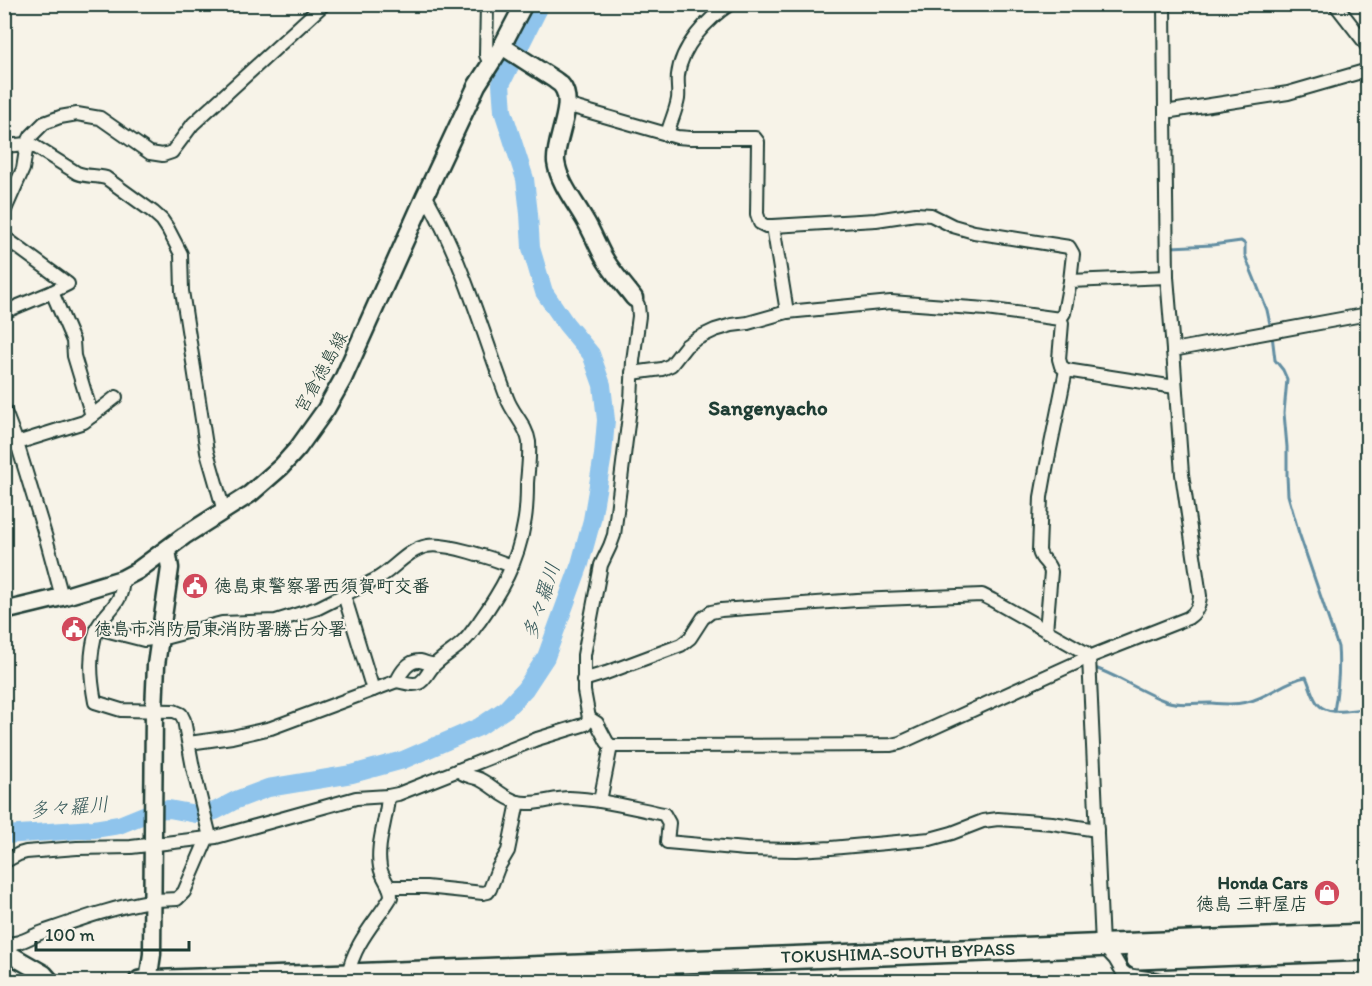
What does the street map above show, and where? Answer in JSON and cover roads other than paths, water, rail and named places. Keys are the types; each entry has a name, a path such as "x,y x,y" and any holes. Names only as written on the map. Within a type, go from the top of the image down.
{"highway":[{"name":"TOKUSHIMA-SOUTH BYPASS","path":"540,981 1108,952 1368,934"},
{"name":"TOKUSHIMA-SOUTH BYPASS","path":"140,981 1108,952 1368,949"}],"main road":[{"name":"宮倉徳島線","path":"4,610 62,597 122,579 137,571 184,536 250,494 281,467 298,448 326,409 343,379 477,86 490,64 504,48 524,4"},
{"path":"504,48 563,86 566,105 556,154 558,170 607,263 634,298"},
{"path":"148,981 152,954 154,710 156,665 170,568 167,550"},
{"path":"4,951 44,974 51,981"}],"street":[{"path":"4,212 23,169 27,144 44,123 77,114 100,118 150,153 163,155 172,152 193,124 324,4"},
{"path":"487,4 486,55 490,64"},
{"path":"667,135 679,96 677,78 680,63 706,24 730,4"},
{"path":"611,746 786,747 900,743 1089,657 1188,618 1195,613 1199,606 1200,596 1182,474 1167,277 1164,4"},
{"path":"1342,7 1368,48"},
{"path":"1166,112 1288,93 1368,70"},
{"path":"566,105 667,135 690,138 755,138 758,142 757,214 760,223 766,226 876,220 916,214 931,215 953,226 974,232 1069,247 1073,254 1070,281 1064,313 1060,319"},
{"path":"4,146 27,144 34,146 77,173 105,178 153,212 168,229 181,254 182,291 207,452 224,511"},
{"path":"189,743 232,737 271,728 397,681 418,683 428,675 435,664 470,635 504,586 513,566 524,524 528,437 506,397 446,233 425,196"},
{"path":"773,225 787,312"},
{"path":"4,237 68,284 4,312"},
{"path":"1070,281 1167,277"},
{"path":"52,292 73,341 74,356 92,416"},
{"path":"4,862 26,852 152,845 227,835 356,798 388,796 444,777 537,739 586,724 589,718 583,680 584,655 601,565 614,535 639,315 638,305 634,298"},
{"path":"632,373 662,369 670,365 686,346 714,330 787,312 891,302 986,309 1060,319"},
{"path":"1173,350 1368,314"},
{"path":"1060,319 1062,323 1059,359 1061,366 1066,370 1175,387"},
{"path":"1046,631 1051,572 1049,564 1041,559 1039,551 1041,497 1066,370"},
{"path":"4,447 84,422 116,397"},
{"path":"4,409 17,443 62,597"},
{"path":"97,628 144,640 222,623 276,621 318,608 373,581 424,546 440,545 513,566"},
{"path":"4,942 18,943 125,906 180,897 209,838 181,714 174,711 121,710 95,702 91,680 92,646 100,621 120,597 122,579"},
{"path":"344,595 373,690"},
{"path":"583,680 681,645 690,638 703,618 711,612 857,600 982,595 1086,652 1089,657 1097,830 1108,952 1127,975 1175,981"},
{"path":"397,681 407,665 416,661 435,664"},
{"path":"589,718 597,723 611,746 600,801"},
{"path":"458,770 460,773 479,779 518,802 564,798 600,801 664,814 669,823 667,842 746,849 831,848 930,839 983,821 998,819 1052,823 1097,830"},
{"path":"348,975 354,955 370,926 391,897 392,892 383,879 379,852 388,796"},
{"path":"389,887 426,887 488,892 508,851 518,802"}],"waterway":[{"name":"多々羅川","path":"4,835 94,829 119,825 156,810 169,809 196,814 215,811 268,788 352,774 403,760 479,727 506,709 525,689 546,657 580,564 592,520 603,455 606,420 602,385 591,354 544,292 531,248 525,179 503,111 501,84 541,4"},
{"path":"1171,247 1241,241 1245,244 1245,255 1267,310 1271,329"},
{"path":"1272,335 1275,360 1287,379 1284,413 1288,495 1338,647 1339,664 1334,711"},
{"path":"1092,667 1154,696 1181,704 1247,702 1306,677 1314,698 1322,708 1333,711 1368,710"}],"place":[{"name":"徳島東警察署西須賀町交番","path":"195,586"},
{"name":"徳島市消防局東消防署勝占分署","path":"74,629"},
{"name":"Honda Cars 徳島 三軒屋店","path":"1327,893"}],"district":[{"name":"Sangenyacho","path":"768,407"}]}
